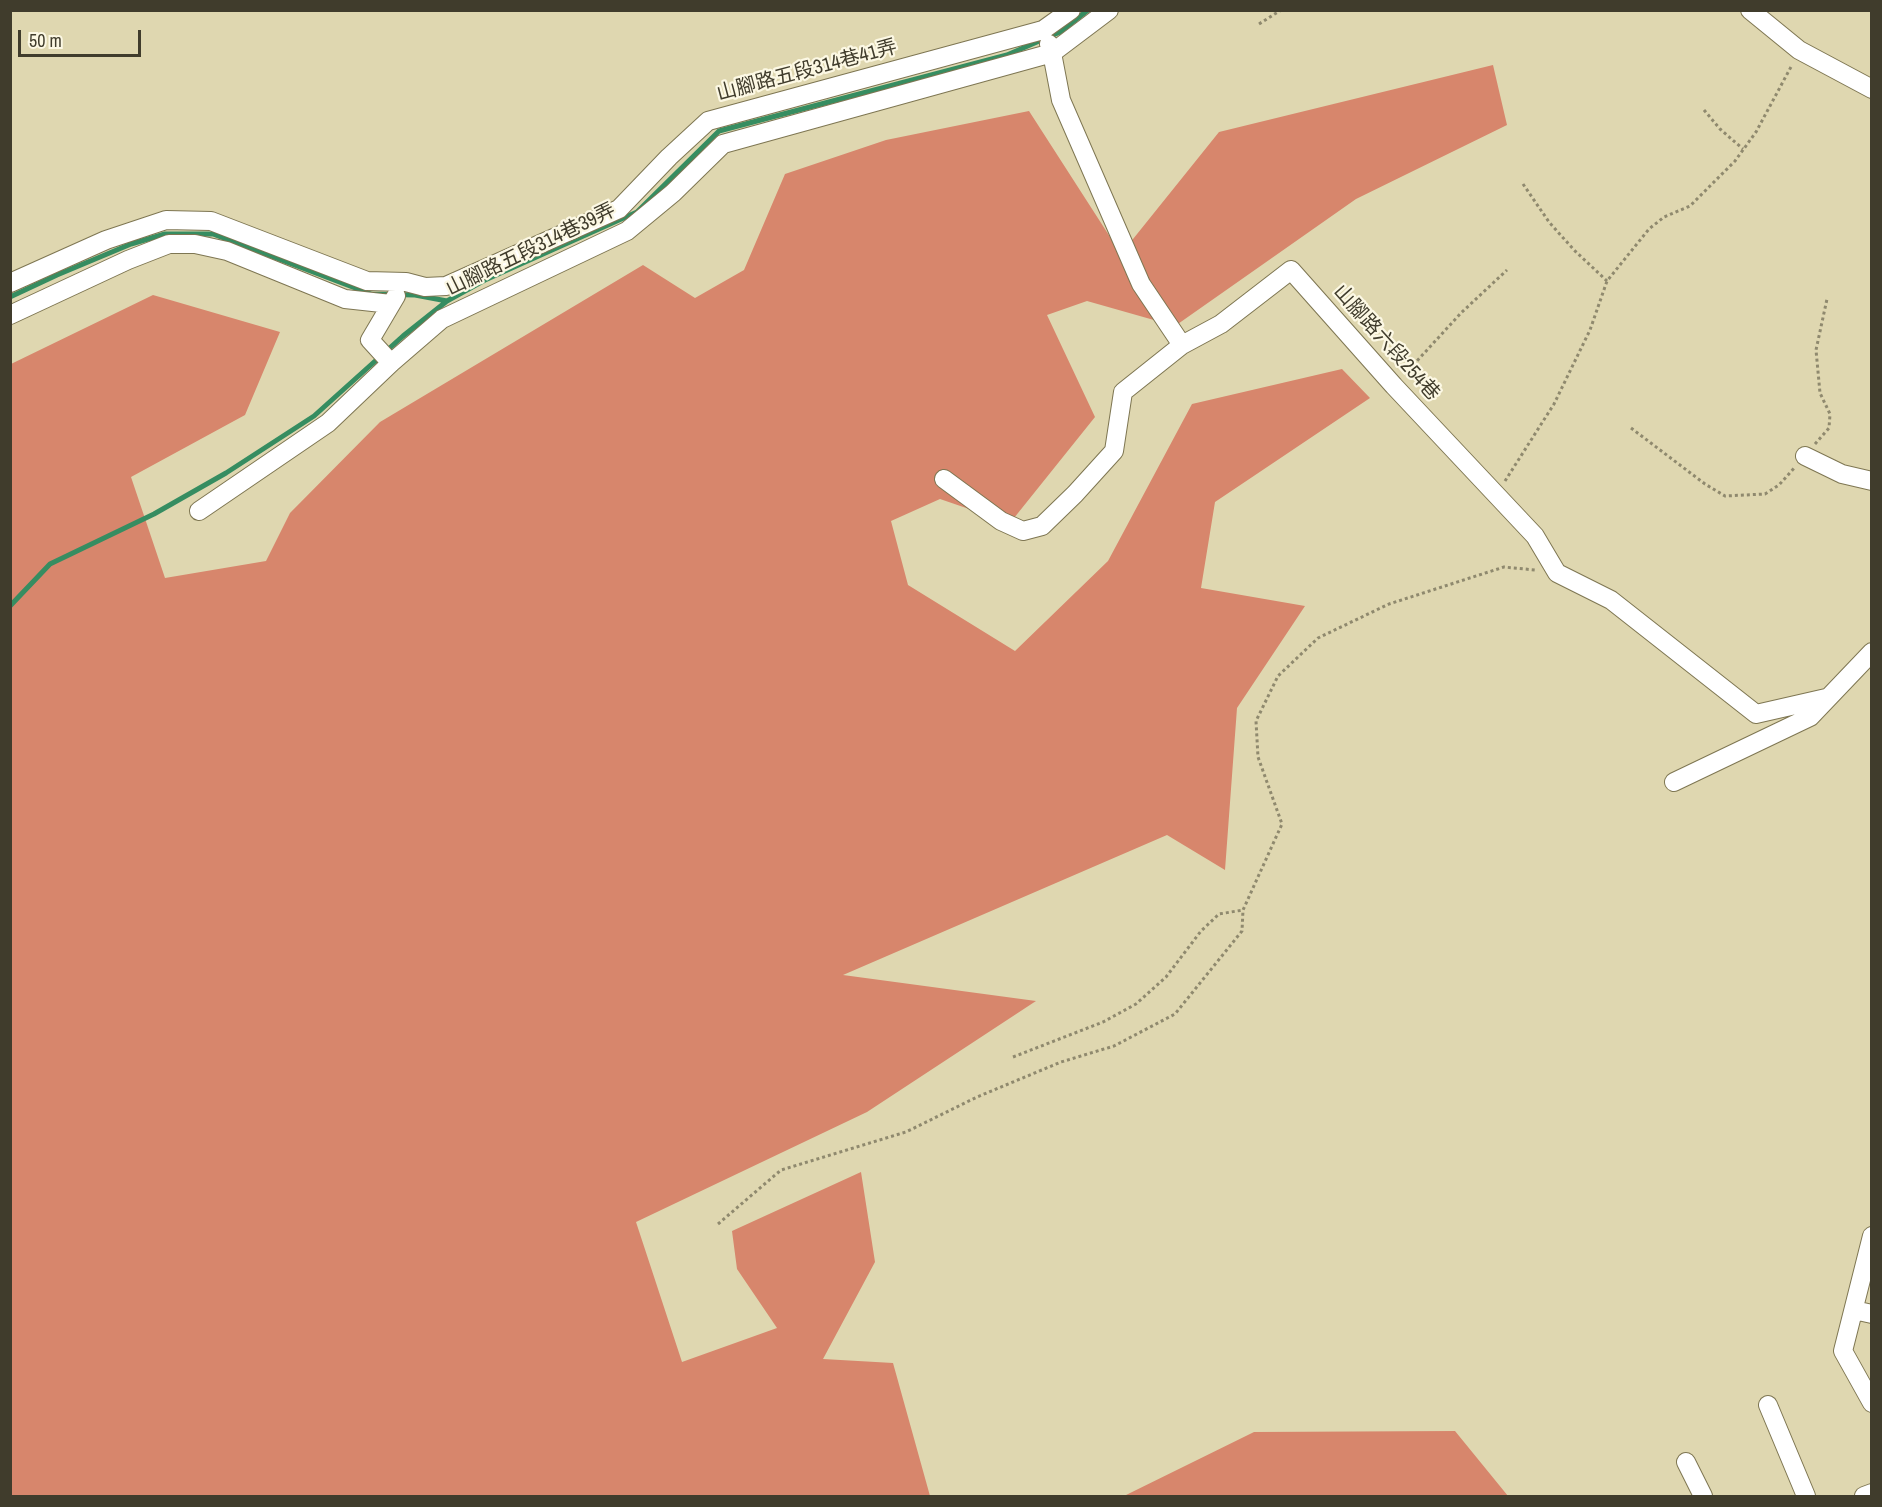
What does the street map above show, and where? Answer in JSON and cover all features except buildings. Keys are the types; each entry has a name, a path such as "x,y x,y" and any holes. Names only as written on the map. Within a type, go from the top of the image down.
{"lane":[{"name":"山腳路五段314巷41弄","path":"10,283 106,240 166,220 211,221 367,281 406,282 424,287 446,286 619,209 669,157 708,121 1043,30 1071,10"},
{"name":"山腳路五段314巷39弄","path":"199,511 328,423 391,363 442,319 627,231 674,193 723,144 1052,53 1109,10"},
{"path":"1750,10 1799,50 1872,89"},
{"path":"1043,30 1052,53 1061,100 1141,284 1182,345"},
{"path":"10,315 128,260 169,244 195,244 227,251 345,299 391,304"},
{"name":"山腳路六段254巷","path":"944,479 1001,521 1023,531 1042,526 1114,451 1123,392 1182,345 1221,324 1291,270 1394,386 1535,536 1557,573"},
{"path":"391,363 370,340 406,282"},
{"path":"1805,456 1842,474 1872,481"},
{"path":"1557,573 1611,600 1756,714 1826,698"},
{"path":"1674,782 1810,717 1872,652"},
{"path":"1872,1236 1863,1312 1843,1351 1872,1403"},
{"path":"1768,1405 1806,1497"},
{"path":"1686,1462 1703,1497"},
{"path":"1864,1497 1872,1493"}],"path":[{"path":"1259,24 1281,10"},
{"path":"1494,491 1507,480 1554,404 1590,330 1607,280 1649,229 1664,217 1690,206 1735,161 1756,132 1799,50"},
{"path":"1704,110 1720,129 1743,149"},
{"path":"1523,184 1549,222 1574,250 1607,280"},
{"path":"1394,386 1461,313 1507,270"},
{"path":"1631,428 1705,484 1725,496 1766,494 1779,485 1829,428 1830,414 1820,393 1816,350 1827,298"},
{"path":"718,1224 781,1170 906,1132 977,1097 1060,1062 1114,1046 1175,1014 1242,931 1243,910 1282,824 1258,757 1256,721 1278,676 1318,638 1389,604 1504,567 1557,573"},
{"path":"1013,1057 1103,1022 1136,1004 1166,977 1202,931 1219,914 1243,910"}],"shaded area":[{"path":"1493,65 1507,125 1356,199 1175,326 1087,301 1047,315 1095,417 1010,523 940,499 891,521 908,585 1015,651 1108,561 1192,404 1342,369 1370,398 1215,502 1201,588 1305,606 1237,708 1225,870 1167,835 843,975 1036,1001 867,1112 636,1222 682,1362 777,1328 737,1269 732,1231 861,1172 875,1262 823,1359 893,1363 930,1496 11,1496 11,364 153,295 280,332 245,415 131,477 165,578 266,561 290,513 380,422 643,265 695,298 744,270 785,174 886,140 1029,111 1121,254 1219,132"},
{"path":"1455,1431 1508,1496 1124,1496 1254,1432"}],"waterway":[{"path":"10,297 131,244 165,234 213,234 371,294 415,295 447,301 485,280 637,212 719,131 1007,55 1060,32 1088,10"},
{"path":"10,606 50,564 154,514 226,473 314,416 403,336 447,301"}]}
